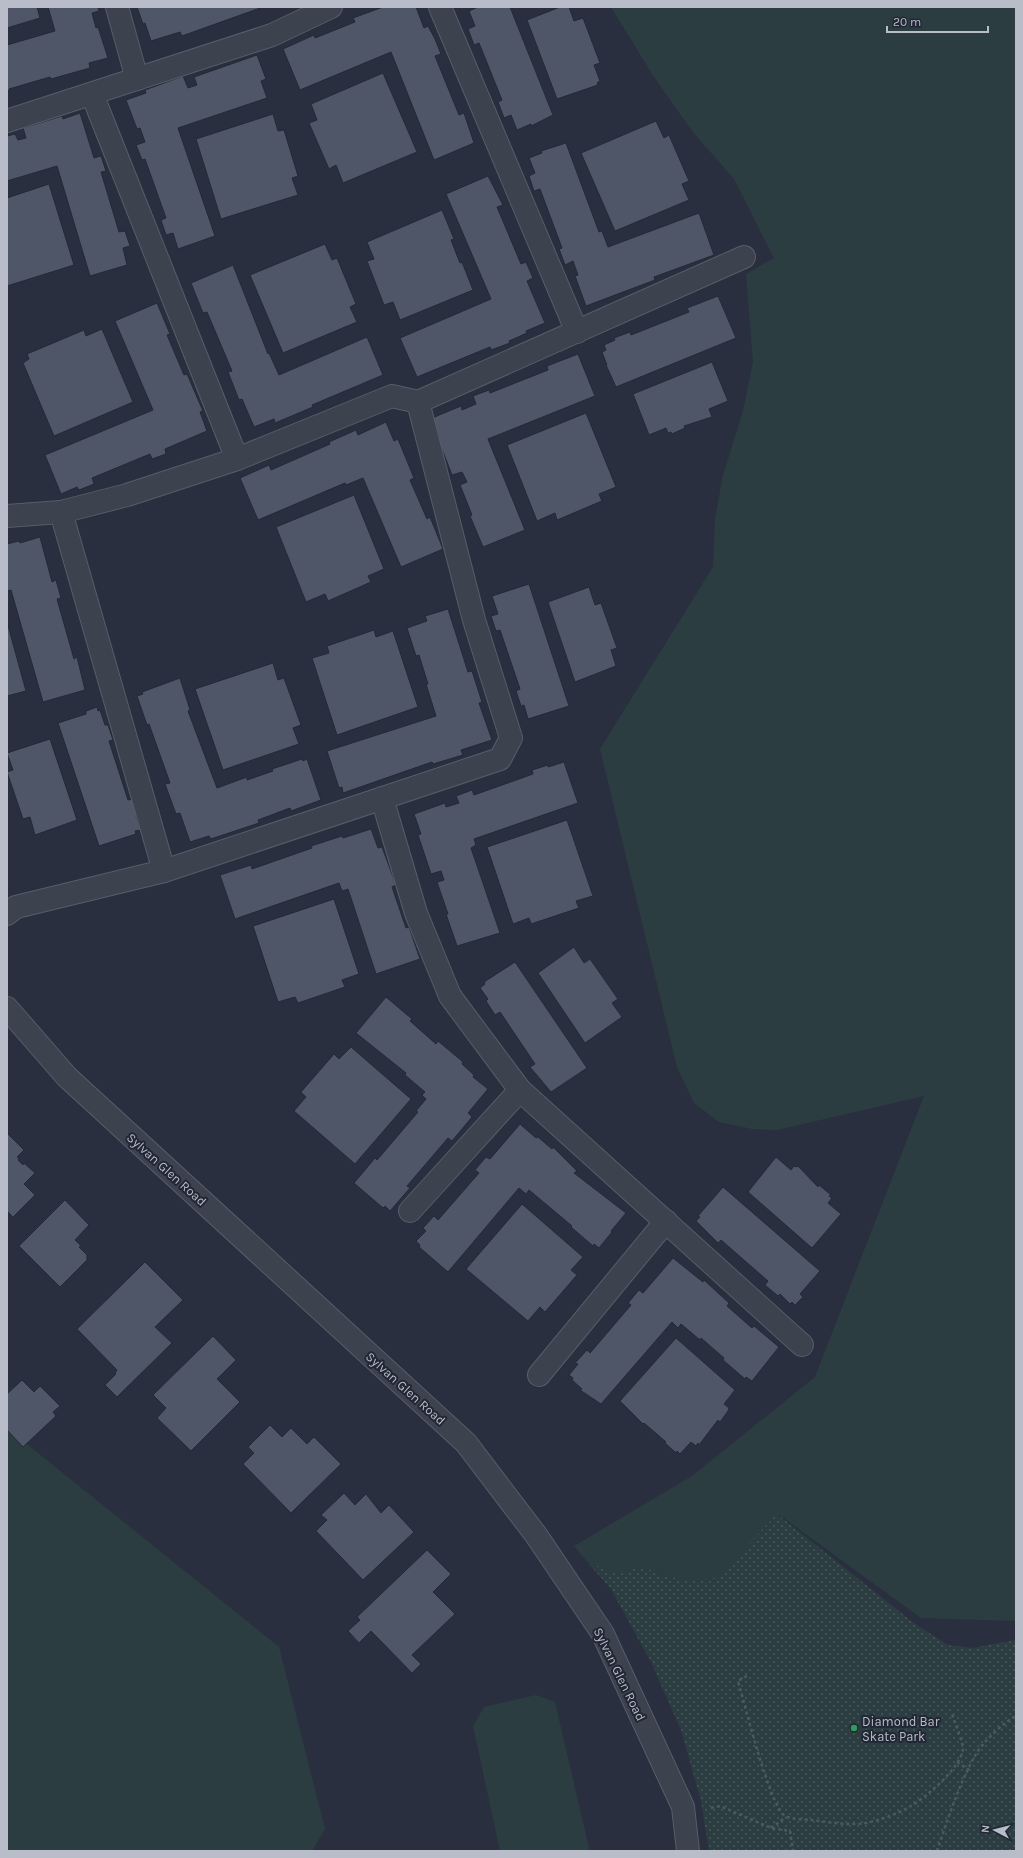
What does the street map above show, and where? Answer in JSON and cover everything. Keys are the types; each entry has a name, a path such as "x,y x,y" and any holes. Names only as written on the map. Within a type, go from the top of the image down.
{"street":[{"path":"117,7 137,79"},
{"path":"7,122 272,35 331,7"},
{"path":"440,7 577,332"},
{"path":"92,94 237,459"},
{"path":"7,516 61,512 127,495 237,459 392,396 418,402 744,257"},
{"path":"7,914 16,907 164,871 500,759 511,738 474,620 418,402"},
{"path":"61,512 164,871"},
{"path":"382,798 416,913 450,996 520,1090 802,1345"},
{"name":"Sylvan Glen Road","path":"7,1008 67,1077 466,1443 536,1535 603,1634 683,1807 688,1851"},
{"path":"410,1211 520,1090"},
{"path":"539,1375 666,1222"}],"path":[{"path":"747,1676 738,1681 777,1808 786,1817 842,1824 864,1823 886,1818 912,1806 951,1772 958,1762 962,1748 952,1714"},
{"path":"937,1851 950,1811 977,1752 1007,1720 1016,1716"},
{"path":"958,1762 969,1770"},
{"path":"684,1818 720,1806 771,1828 790,1831 793,1851"},
{"path":"771,1828 786,1817"}],"shaded area":[{"path":"611,7 1016,7 1016,1621 921,1618 778,1514 717,1578 681,1579 663,1576 651,1570 634,1568 618,1575 602,1567 589,1564 574,1546 692,1476 815,1377 924,1096 777,1130 752,1129 719,1122 694,1103 677,1067 600,749 713,567 715,519 723,475 743,411 753,362 746,274 774,258 734,179 692,131 652,74"},
{"path":"7,1428 279,1647 325,1829 312,1851 7,1851"},
{"path":"777,1514 915,1624 948,1645 972,1648 1016,1640 1016,1851 709,1851 701,1801 681,1730 651,1662 611,1589 589,1564 602,1567 618,1575 634,1568 651,1570 663,1576 681,1579 717,1578"},
{"path":"536,1695 555,1702 589,1848 587,1851 500,1851 473,1726 484,1707"}],"building":[{"path":"7,7 37,7 40,18 7,28"},
{"path":"48,7 98,7 99,11 92,13 96,28 98,27 108,58 89,63 90,68 51,79 50,77 9,89 10,90 7,91 7,45 55,31"},
{"path":"137,7 263,7 182,36 180,32 151,41 145,23 143,24"},
{"path":"383,7 416,7 424,28 428,26 435,39 441,54 435,56 459,115 464,113 474,143 434,160 391,52 300,90 283,49 314,35 315,38 355,22 353,18"},
{"path":"478,7 510,7 553,115 531,126 531,124 517,130 511,115 504,118 498,102 502,100 479,43 474,45 468,29 475,26 469,11"},
{"path":"560,7 569,7 574,21 583,18 600,63 594,65 600,81 597,83 598,85 557,99 527,20"},
{"path":"257,55 266,79 261,81 267,98 178,128 215,236 178,249 173,233 166,235 161,220 166,218 145,159 142,160 136,145 145,142 140,128 137,129 126,100 146,93 145,90 183,76 188,88 197,85 194,77"},
{"path":"383,73 417,152 343,183 336,165 329,169 309,123 317,120 311,104"},
{"path":"80,113 94,158 101,156 106,171 101,172 119,232 125,231 130,246 123,248 127,265 90,276 57,166 7,181 7,136 15,134 18,140 26,138 23,128 62,116 63,119"},
{"path":"273,114 278,131 284,130 298,176 292,178 298,195 221,219 196,139"},
{"path":"656,121 664,138 669,135 689,181 682,184 689,200 615,231 581,153"},
{"path":"566,143 599,232 602,231 608,247 699,213 714,255 654,277 655,280 586,306 575,276 578,275 573,261 565,265 559,249 562,248 540,189 534,191 529,176 535,173 529,158 542,153 541,151"},
{"path":"488,176 503,205 497,207 521,264 526,262 533,278 527,281 545,323 526,331 527,333 509,341 510,343 491,350 490,347 417,377 400,338 491,299 446,194"},
{"path":"49,184 74,265 7,286 7,198"},
{"path":"442,210 454,239 451,240 460,263 462,262 473,290 400,320 393,302 384,305 367,261 374,259 367,242"},
{"path":"325,244 332,260 337,258 356,304 350,307 357,322 283,353 250,275"},
{"path":"233,265 268,354 269,353 279,375 367,337 383,375 312,405 313,407 275,423 274,419 254,427 242,399 239,400 228,372 232,371 207,312 203,313 191,283"},
{"path":"718,296 736,338 616,387 602,352 606,350 604,345 615,340 614,338 630,332 631,335 689,312 687,308"},
{"path":"157,303 170,334 167,335 184,375 187,374 203,411 200,412 207,431 165,449 166,454 152,459 150,454 92,478 94,484 79,490 77,487 61,494 45,455 153,410 115,321"},
{"path":"102,329 133,402 54,436 23,363 29,359 27,354 84,330 86,336"},
{"path":"578,354 595,396 488,439 525,530 483,547 470,516 472,515 460,485 467,482 462,472 452,475 438,439 439,438 432,418 461,406 462,410 476,404 473,396 489,390 490,393 548,370 547,366"},
{"path":"712,362 728,401 709,409 712,417 684,426 685,428 672,434 671,432 668,433 666,428 649,435 633,394"},
{"path":"586,413 616,487 599,494 602,501 557,520 555,513 537,521 507,445"},
{"path":"386,422 394,441 398,439 414,478 410,480 427,519 430,517 443,549 401,567 363,478 346,485 345,483 258,520 240,478 269,465 271,470 330,444 329,442 356,430 358,435"},
{"path":"354,495 384,569 368,576 371,582 328,601 325,594 306,602 276,527"},
{"path":"40,537 52,582 56,580 61,598 57,599 74,659 77,657 85,690 43,702 11,590 7,591 7,544 19,541 20,543"},
{"path":"529,584 569,706 528,719 524,705 521,706 516,691 520,689 500,630 496,631 491,616 498,614 492,596"},
{"path":"589,587 595,605 601,603 617,648 611,650 616,666 575,682 548,602"},
{"path":"448,609 468,672 472,671 482,702 479,703 492,740 461,750 463,755 433,764 432,762 343,793 342,787 339,788 327,751 436,716 419,655 416,656 407,628 427,621 425,616"},
{"path":"7,622 26,691 7,696"},
{"path":"374,630 376,637 393,631 418,707 337,735 312,658 329,653 327,646"},
{"path":"273,663 278,680 284,678 301,725 293,728 299,744 223,770 195,689"},
{"path":"180,678 190,710 188,711 217,788 247,777 247,780 273,771 272,769 302,759 303,761 307,759 321,800 291,811 290,808 258,820 259,823 211,839 209,836 190,842 180,813 176,814 165,784 170,783 149,724 147,725 137,696 143,694 142,692"},
{"path":"97,707 98,711 100,710 105,725 108,725 113,740 109,741 128,800 133,799 138,815 136,816 141,830 135,831 136,834 99,846 58,723 86,714 86,711"},
{"path":"50,739 77,820 35,835 30,817 23,819 7,772 13,770 7,753"},
{"path":"564,762 578,803 474,839 476,845 471,848 500,933 457,946 437,882 444,880 441,871 431,874 418,835 421,834 414,814 445,803 446,807 459,803 456,796 472,790 474,795 533,774 532,770"},
{"path":"567,820 593,896 576,901 579,908 531,924 529,918 513,924 487,847"},
{"path":"371,829 378,848 382,847 396,885 392,887 406,928 409,927 420,959 376,974 348,889 342,891 339,883 235,919 220,875 251,865 252,869 312,848 311,846"},
{"path":"334,899 359,974 342,980 345,987 298,1003 295,997 278,1002 253,926"},
{"path":"574,947 584,963 590,959 618,999 612,1003 622,1017 585,1043 538,973"},
{"path":"515,962 587,1068 551,1092 530,1067 535,1064 500,1012 495,1015 486,1001 488,999 480,988 485,984 484,982"},
{"path":"386,997 412,1019 410,1021 436,1044 438,1041 463,1062 462,1064 474,1075 473,1077 488,1089 468,1113 472,1117 452,1141 448,1138 407,1186 410,1188 390,1211 385,1206 383,1208 354,1183 375,1158 377,1160 418,1112 416,1111 426,1099 422,1095 425,1092 405,1075 406,1073 356,1033"},
{"path":"351,1047 411,1099 355,1164 294,1111 306,1097 301,1092 334,1054 339,1059"},
{"path":"520,1124 536,1138 538,1137 552,1149 553,1147 577,1171 574,1173 626,1213 599,1248 594,1244 593,1246 571,1227 572,1226 529,1190 526,1194 519,1188 448,1272 419,1247 420,1245 416,1241 426,1231 423,1228 434,1216 438,1220 479,1173 475,1170 486,1157 490,1159"},
{"path":"7,1133 24,1150 17,1157 19,1158 18,1160 23,1165 24,1163 35,1173 24,1184 35,1195 13,1217 7,1211"},
{"path":"776,1157 791,1170 794,1166 798,1166 818,1187 819,1185 831,1195 829,1196 832,1198 828,1203 841,1214 812,1248 748,1192"},
{"path":"723,1187 820,1271 800,1294 803,1297 795,1305 792,1302 790,1304 780,1294 778,1296 765,1285 768,1281 721,1240 718,1243 696,1221 700,1217 698,1216"},
{"path":"65,1200 89,1225 75,1240 81,1246 79,1247 87,1255 87,1260 60,1287 19,1246"},
{"path":"522,1204 583,1257 571,1270 577,1275 545,1312 540,1307 528,1321 466,1269"},
{"path":"673,1258 703,1282 704,1280 729,1303 727,1306 752,1328 754,1326 779,1347 752,1381 746,1377 745,1379 701,1338 700,1340 681,1324 678,1328 672,1322 601,1404 580,1390 582,1389 572,1380 573,1378 569,1375 578,1364 575,1363 587,1350 590,1353 631,1305 628,1303 639,1290 643,1293"},
{"path":"145,1262 183,1300 155,1327 172,1343 117,1397 105,1385 116,1374 115,1373 117,1370 77,1329"},
{"path":"213,1336 236,1360 217,1379 240,1402 191,1451 157,1418 166,1408 153,1395"},
{"path":"676,1338 735,1390 724,1404 729,1408 720,1422 718,1420 699,1445 698,1443 696,1446 691,1442 680,1454 677,1451 676,1453 665,1443 666,1442 644,1423 643,1424 620,1401"},
{"path":"22,1380 34,1392 40,1386 60,1406 53,1412 56,1416 23,1447 7,1430 7,1394"},
{"path":"270,1425 282,1437 291,1428 307,1444 314,1437 341,1464 291,1513 243,1464 254,1453 248,1447"},
{"path":"344,1493 355,1505 366,1494 381,1513 389,1505 414,1532 363,1580 316,1531 327,1520 321,1515"},
{"path":"427,1550 451,1574 433,1592 455,1614 412,1655 421,1664 412,1673 371,1631 359,1643 348,1631 360,1620 357,1617"}],"place":[{"name":"Diamond Bar Skate Park","path":"854,1728"}]}
